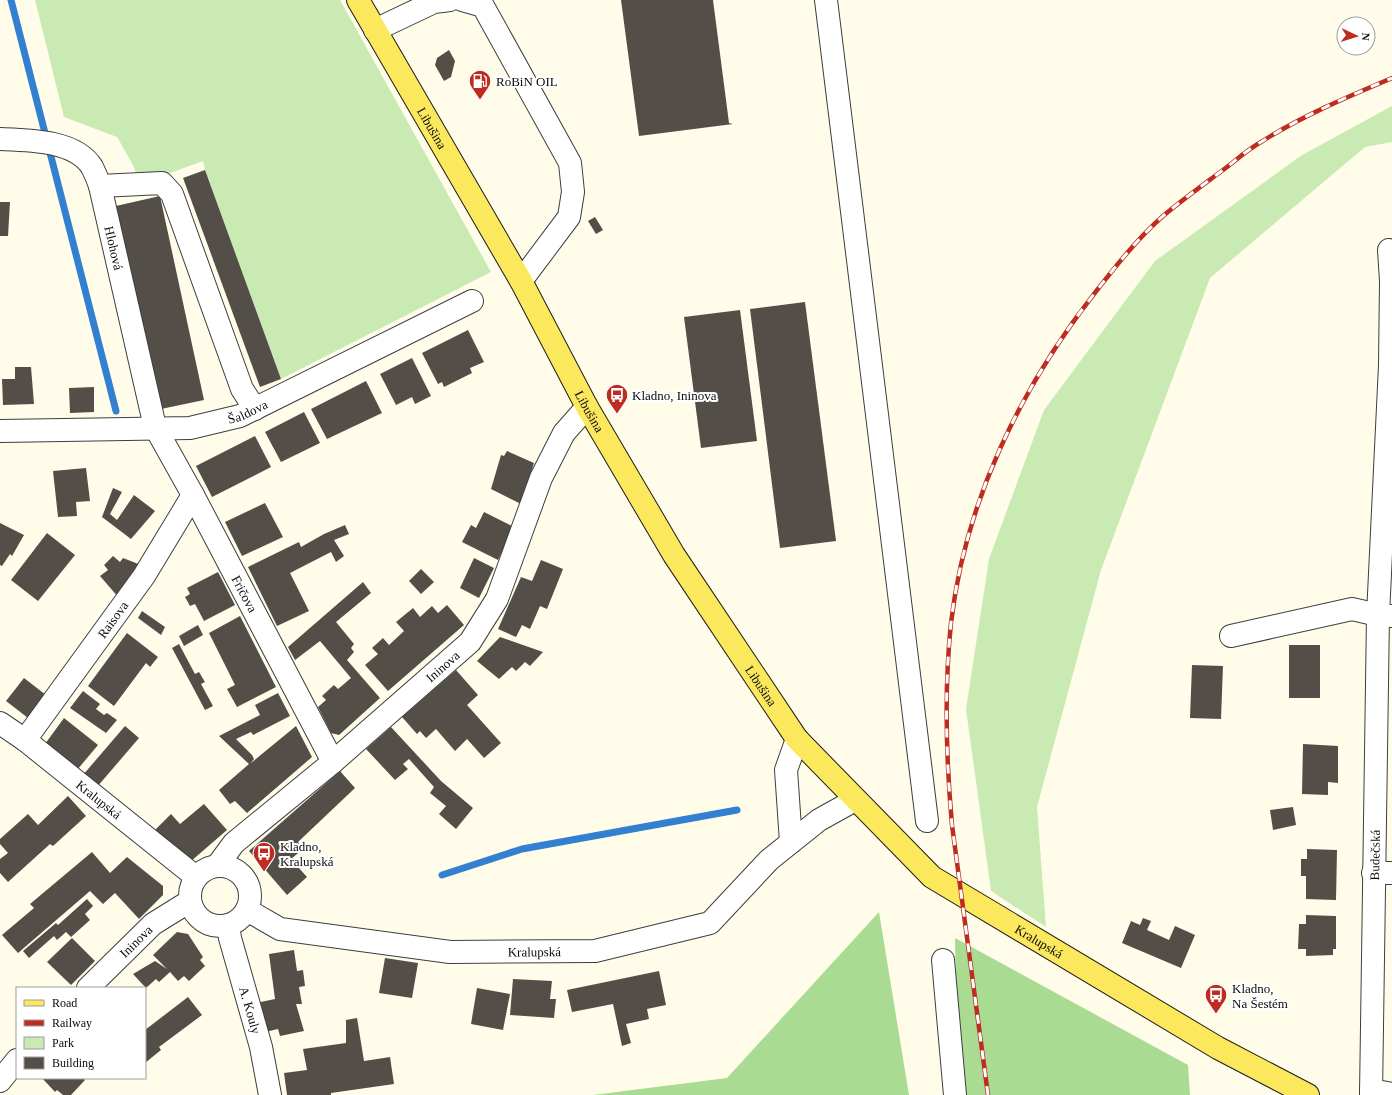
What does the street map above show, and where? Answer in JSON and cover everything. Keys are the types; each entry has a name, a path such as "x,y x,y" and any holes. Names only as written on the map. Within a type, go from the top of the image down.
{"main road":[{"name":"Libušina","path":"358,0 521,281 587,406 674,555 797,739 855,800"},
{"name":"Kralupská","path":"855,800 932,877 1218,1048 1308,1095"}],"street":[{"path":"375,30 434,2 450,0"},
{"path":"462,0 483,6 570,163 573,192 569,217 521,281"},
{"path":"826,0 927,821"},
{"name":"Hlohová","path":"0,140 38,141 64,148 80,155 91,166 100,186 155,427"},
{"path":"100,186 162,183 172,194 242,389 255,409"},
{"name":"Budečská","path":"1371,1092 1382,873 1385,616 1391,365 1391,282 1389,250"},
{"name":"Šaldova","path":"0,431 155,427 190,428 240,416 472,302"},
{"name":"Ininova","path":"196,877 205,869 216,866 234,843 333,762 470,642 497,599 544,472 564,433 587,406"},
{"name":"Fričova","path":"155,427 193,495 333,762"},
{"name":"Raisova","path":"25,740 144,576 193,495"},
{"path":"1231,636 1352,609 1385,616"},
{"name":"Kralupská","path":"0,723 25,740 196,877"},
{"path":"792,842 786,770 797,739"},
{"name":"Kralupská","path":"247,910 280,928 450,952 595,951 710,923 770,860 819,820 855,800"},
{"path":"196,877 190,891 190,901 194,911 201,919 210,924 228,925 236,922 247,910 250,899 249,888 245,879 237,871 227,866 216,866"},
{"name":"Ininova","path":"89,987 153,924 190,901"},
{"name":"A. Kouly","path":"228,925 230,938 261,1047 270,1095"},
{"path":"943,960 955,1095"},
{"path":"0,1081 16,1061"},
{"path":"1371,1092 1392,1094"}],"green space":[{"path":"35,0 340,0 491,272 281,379 203,161 140,184 133,165 117,137 64,117"},
{"path":"1392,106 1392,142 1365,147 1210,278 1101,570 1037,807 1046,927 991,891 966,709 989,559 1044,410 1155,261 1302,155"},
{"path":"879,912 909,1095 593,1095 727,1078"},
{"path":"955,938 1188,1065 1190,1095 958,1095"}],"building":[{"path":"621,0 713,0 729,123 733,124 639,136"},
{"path":"449,50 455,61 451,77 444,81 435,65 437,58"},
{"path":"205,170 281,379 260,387 183,178"},
{"path":"160,196 204,400 161,409 116,206"},
{"path":"0,202 10,202 8,236 0,236"},
{"path":"595,217 603,230 596,234 588,221"},
{"path":"805,302 836,541 780,548 750,309"},
{"path":"740,310 757,441 701,448 684,317"},
{"path":"468,330 484,362 470,368 472,373 444,387 442,382 438,384 422,353"},
{"path":"412,358 431,396 415,404 412,397 396,405 380,374"},
{"path":"15,367 31,367 34,404 3,405 2,379 15,379"},
{"path":"366,381 382,413 327,439 311,409"},
{"path":"94,387 94,412 70,413 69,388"},
{"path":"304,412 320,443 281,462 265,432"},
{"path":"255,436 271,467 212,497 196,466"},
{"path":"507,451 534,463 521,504 491,489 501,455 504,456"},
{"path":"86,468 90,501 76,502 77,516 58,517 53,471"},
{"path":"113,488 122,492 110,514 117,520 134,495 155,511 131,539 102,517"},
{"path":"265,503 283,537 242,556 225,522"},
{"path":"484,512 514,527 498,560 462,542 471,525 476,528"},
{"path":"0,523 24,535 12,556 10,554 2,566 0,565"},
{"path":"345,525 349,534 334,540 344,556 336,562 331,552 290,573 309,611 277,626 248,567 299,542 301,547 324,534"},
{"path":"47,533 75,555 38,601 11,580"},
{"path":"113,556 120,562 123,558 141,565 119,598 100,576 108,570 104,565"},
{"path":"474,558 494,568 479,598 460,588"},
{"path":"541,560 563,569 547,609 540,606 530,629 522,625 516,637 498,629 521,577 532,581"},
{"path":"421,569 434,582 421,594 409,581"},
{"path":"218,572 235,605 204,621 195,604 190,606 185,597 190,594 187,588"},
{"path":"363,582 371,593 336,622 354,644 351,648 354,652 347,660 380,698 339,735 331,733 318,707 326,700 322,696 334,685 338,689 351,678 320,641 295,660 288,647"},
{"path":"447,605 464,625 388,691 365,665 378,654 372,648 383,638 389,645 404,631 396,622 413,608 420,617 432,606 438,613"},
{"path":"142,611 165,627 161,635 138,618"},
{"path":"240,616 276,687 237,707 227,689 235,685 209,633"},
{"path":"198,625 203,635 184,646 179,636"},
{"path":"127,633 158,657 150,667 146,663 114,706 88,686"},
{"path":"500,637 543,652 530,666 525,662 516,671 512,667 499,679 477,661"},
{"path":"179,644 195,674 199,672 205,682 201,684 213,706 205,710 172,648"},
{"path":"1289,645 1320,645 1320,698 1289,698"},
{"path":"1192,665 1223,666 1221,719 1190,718"},
{"path":"456,670 478,695 467,705 501,743 484,758 467,739 455,751 436,729 426,738 420,731 417,734 402,717"},
{"path":"24,678 46,695 28,718 6,701"},
{"path":"83,691 100,704 96,709 104,715 107,713 117,720 106,733 70,708"},
{"path":"278,693 290,716 253,735 251,732 236,739 252,755 254,759 251,763 296,726 312,757 247,813 235,801 230,804 219,790 249,764 219,736 260,715 255,705"},
{"path":"64,718 98,745 77,770 45,744"},
{"path":"125,726 139,738 97,787 83,775"},
{"path":"391,727 441,781 473,808 456,829 439,814 446,806 430,793 434,787 409,759 403,764 408,769 395,780 366,749"},
{"path":"1303,744 1338,746 1338,783 1328,782 1328,795 1302,794"},
{"path":"340,771 355,788 298,842 303,849 291,859 307,877 287,895 249,851"},
{"path":"68,796 86,816 53,846 50,844 8,882 0,873 0,859 8,853 0,844 0,839 28,814 38,825"},
{"path":"204,804 227,830 190,862 153,832 171,814 180,824"},
{"path":"1293,807 1296,825 1273,830 1270,810"},
{"path":"1307,849 1337,850 1336,900 1306,899 1306,876 1301,876 1301,859 1307,859"},
{"path":"92,852 110,873 127,857 163,886 163,895 139,919 115,893 103,904 90,891 18,953 2,935 34,908 30,904"},
{"path":"87,899 93,906 85,914 90,920 71,937 66,932 57,940 54,936 29,958 23,951 56,923 58,925"},
{"path":"1306,915 1336,916 1336,949 1333,949 1333,955 1306,956 1306,949 1298,949 1299,924 1306,924"},
{"path":"1143,918 1151,921 1147,930 1169,940 1175,926 1195,935 1181,968 1122,943 1131,921 1140,925"},
{"path":"177,932 188,934 203,957 200,960 205,966 189,981 184,976 178,981 170,972 159,982 156,979 146,988 133,974 155,961 167,969 153,955"},
{"path":"72,938 95,961 71,985 47,962"},
{"path":"294,950 297,971 303,970 305,986 299,987 302,1004 296,1004 304,1031 280,1036 278,1029 265,1032 256,1003 275,999 269,954"},
{"path":"385,958 418,963 412,998 379,993"},
{"path":"659,971 666,1005 647,1009 649,1019 626,1024 631,1043 622,1046 613,1004 572,1012 567,990"},
{"path":"513,979 552,981 550,999 556,999 554,1018 510,1015"},
{"path":"477,988 510,994 503,1030 471,1024"},
{"path":"188,997 202,1015 159,1047 161,1050 146,1062 146,1029"},
{"path":"357,1018 364,1061 390,1057 394,1084 331,1093 331,1095 287,1095 284,1073 307,1070 303,1049 346,1043 346,1020"},
{"path":"43,1079 85,1080 71,1095 63,1095 57,1090 55,1092"}],"waterway":[{"path":"11,0 116,411"},
{"path":"442,875 522,849 737,810"}],"railway":[{"path":"988,1095 952,825 948,775 947,724 947,673 951,623 958,578 969,534 983,491 1000,449 1042,368 1067,330 1094,294 1144,234 1178,204 1256,145 1309,115 1392,78"}],"place":[{"name":"RoBiN OIL","path":"480,100"},
{"name":"Kladno, Ininova","path":"617,414"},
{"name":"Kladno, Kralupská","path":"264,872"},
{"name":"Kladno, Na Šestém","path":"1216,1014"}]}
